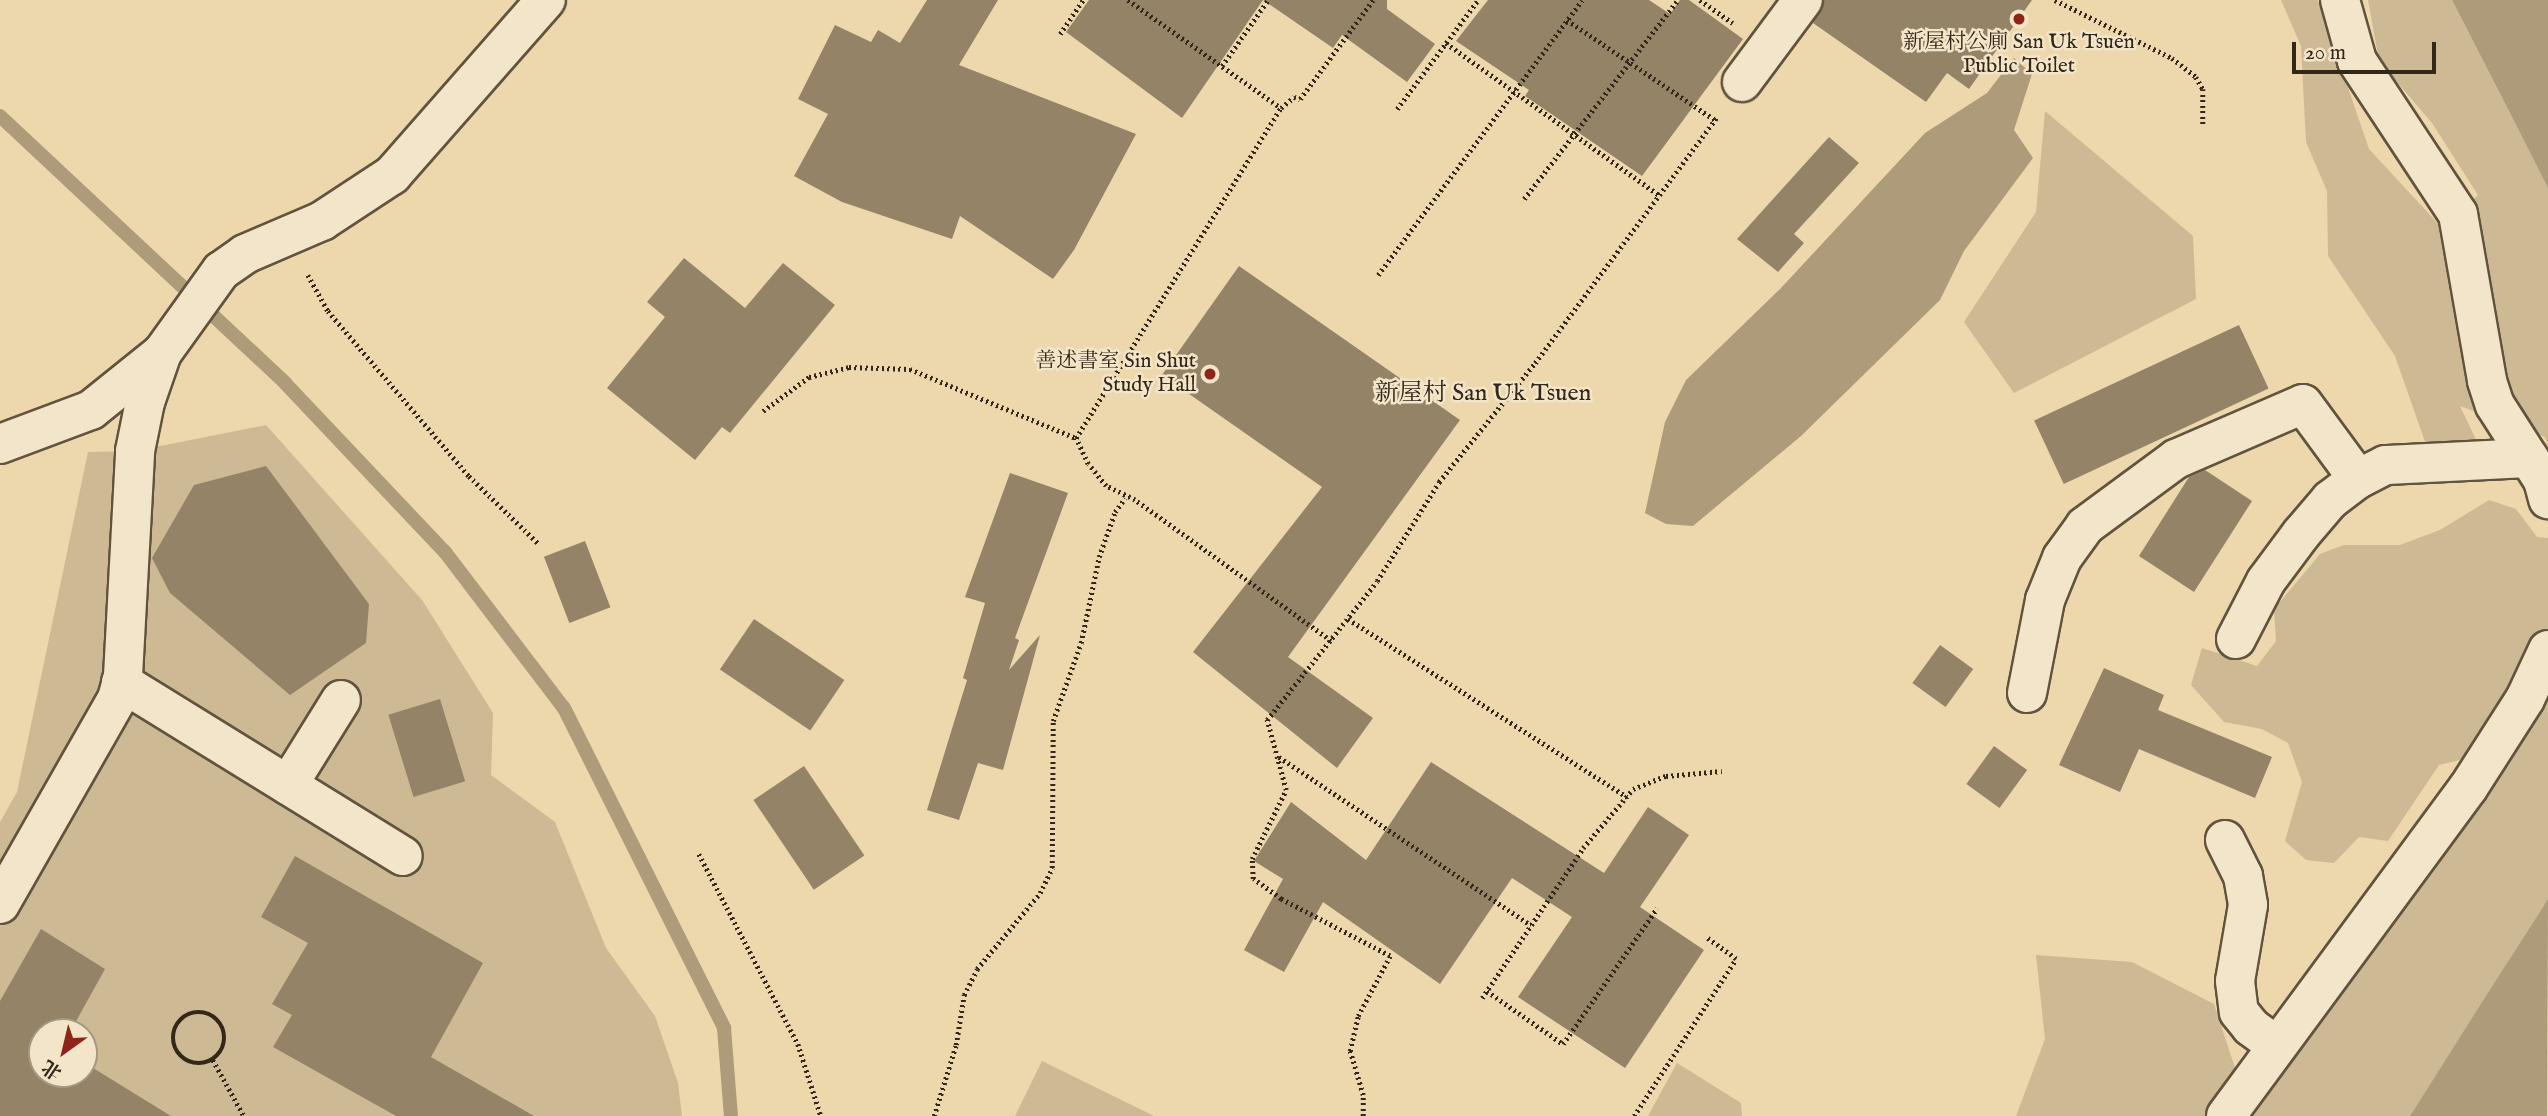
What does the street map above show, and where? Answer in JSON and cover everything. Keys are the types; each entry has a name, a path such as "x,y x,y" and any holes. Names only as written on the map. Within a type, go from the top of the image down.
{"street":[{"path":"0,444 91,410 162,353 221,271 290,250 322,221 393,175 546,0"},
{"path":"1742,82 1803,0"},
{"path":"2340,0 2357,61 2443,185 2458,215 2487,381 2495,405 2529,458 2548,499"},
{"path":"0,904 117,699 121,682 135,451 145,402 162,353"},
{"path":"2028,693 2045,600 2062,558 2085,526 2176,459 2303,404 2358,479"},
{"path":"2236,639 2266,581 2301,534 2330,500 2358,479 2386,465 2529,458"},
{"path":"2226,1116 2468,788 2525,699 2548,650"},
{"path":"121,682 403,856"},
{"path":"288,785 341,700"},
{"path":"2225,839 2243,876 2248,905 2235,981 2239,1012 2250,1027 2277,1046"}],"path":[{"path":"1060,34 1083,0"},
{"path":"1128,0 1280,108"},
{"path":"1222,66 1268,0"},
{"path":"1076,438 1280,108 1294,97 1300,99 1373,0"},
{"path":"1397,109 1478,0"},
{"path":"1378,275 1582,0"},
{"path":"1524,199 1678,0"},
{"path":"2055,0 2172,58 2196,77 2203,89 2203,126"},
{"path":"1567,20 1715,120"},
{"path":"1446,43 1659,195"},
{"path":"1363,1116 1363,1095 1350,1051 1358,1016 1390,956 1281,899 1253,879 1252,859 1286,790 1279,757 1266,720 1348,619 1439,482 1535,363 1742,82"},
{"path":"290,250 337,322 469,476 539,544"},
{"path":"763,411 809,377 849,367 910,369 1076,438 1088,464 1106,486 1125,498 1135,500 1331,641"},
{"path":"934,1116 956,1045 964,995 977,969 1040,893 1052,868 1053,721 1081,643 1099,557 1115,512 1125,498"},
{"path":"1348,619 1627,797"},
{"path":"1279,757 1531,925"},
{"path":"1482,998 1583,848 1627,797 1667,776 1722,772"},
{"path":"699,854 798,1044 821,1116"},
{"path":"1487,991 1563,1044 1657,908"},
{"path":"1634,1116 1736,959 1706,937"},
{"path":"203,1013 218,1021 225,1037 213,1060 189,1063 176,1052 174,1028 186,1016 203,1013"},
{"path":"213,1060 244,1116"}],"shaded area":[{"path":"2281,0 2318,0 2369,149 2443,229 2478,195 2432,123 2379,61 2368,0 2452,0 2548,188 2548,445 2545,437 2460,406 2479,446 2430,456 2395,356 2328,256 2327,191 2306,142 2301,46"},
{"path":"2452,0 2548,0 2548,188 2515,123"},
{"path":"2014,58 2032,74 2014,130 2033,158 1964,251 1940,300 1801,436 1693,526 1666,524 1645,513 1665,422 1686,380 1781,288 1925,133 1987,93"},
{"path":"2045,111 2193,236 2196,299 2014,393 1964,322 2036,212"},
{"path":"266,425 422,600 493,713 491,775 555,822 606,948 655,1016 678,1083 682,1116 0,1116 0,822 17,792 88,452 135,451"},
{"path":"2489,500 2516,509 2537,537 2548,538 2548,899 2410,1116 2243,1116 2435,867 2474,799 2468,758 2439,765 2388,841 2359,837 2334,863 2306,860 2285,841 2302,782 2288,743 2262,729 2224,722 2191,685 2202,648 2257,666 2276,641 2274,609 2320,554 2344,545 2400,545 2440,530"},
{"path":"2548,899 2547,1116 2410,1116 2484,999"},
{"path":"2036,955 2132,962 2214,1004 2238,1077 2208,1116 2016,1116 2045,1039"},
{"path":"1042,1061 1154,1116 1015,1116"},
{"path":"1677,1063 1741,1103 1742,1116 1648,1116"}],"building":[{"path":"927,0 998,0 959,65 1136,134 1074,250 1053,279 960,216 952,239 842,202 794,176 828,114 798,99 835,25 871,42 878,30 900,43"},
{"path":"1089,0 1263,0 1182,118 1066,32"},
{"path":"1263,0 1387,0 1387,9 1435,44 1407,82 1342,35 1333,48"},
{"path":"1488,0 1649,0 1670,14 1680,0 1689,0 1743,39 1642,176 1525,96 1529,90 1456,41"},
{"path":"1824,0 2032,0 1969,89 1947,73 1926,102 1813,23"},
{"path":"1829,137 1859,163 1794,234 1804,243 1778,272 1737,239"},
{"path":"684,258 745,308 783,263 835,305 730,433 722,427 695,460 607,388 665,317 647,302"},
{"path":"1239,266 1460,420 1288,657 1373,718 1337,768 1193,652 1322,487 1162,375"},
{"path":"2239,325 2269,388 2064,484 2034,421"},
{"path":"266,466 369,604 366,643 290,695 170,593 152,558 194,485"},
{"path":"2205,470 2252,501 2194,592 2139,556 2189,477"},
{"path":"1010,473 1068,493 1015,638 1019,640 1009,670 1040,635 1003,770 978,763 959,820 927,810 967,680 963,678 985,603 965,597"},
{"path":"585,541 610,607 569,623 544,557"},
{"path":"754,619 844,680 810,731 720,670"},
{"path":"1940,645 1973,669 1946,707 1912,683"},
{"path":"2104,668 2164,695 2158,710 2272,757 2255,798 2139,749 2120,792 2059,765"},
{"path":"440,699 465,781 414,797 388,715"},
{"path":"1994,746 2027,770 2000,808 1966,784"},
{"path":"1431,762 1604,873 1648,807 1689,835 1640,907 1704,950 1625,1068 1518,997 1572,917 1512,878 1440,984 1323,902 1284,972 1244,950 1283,879 1254,861 1291,802 1366,860"},
{"path":"804,766 864,856 814,890 753,800"},
{"path":"295,856 483,963 431,1057 534,1116 396,1116 273,1047 292,1015 272,1004 308,943 261,917"},
{"path":"41,929 105,969 78,1018 28,1018 28,1088 98,1088 98,1071 171,1116 0,1116 0,1001"}],"waterway":[{"path":"0,116 285,383 445,552 564,708 724,1028 731,1116"}],"place":[{"name":"新屋村公廁 San Uk Tsuen Public Toilet","path":"2019,19"},
{"name":"善述書室 Sin Shut Study Hall","path":"1210,374"}],"district":[{"name":"新屋村 San Uk Tsuen","path":"1483,394"}]}
